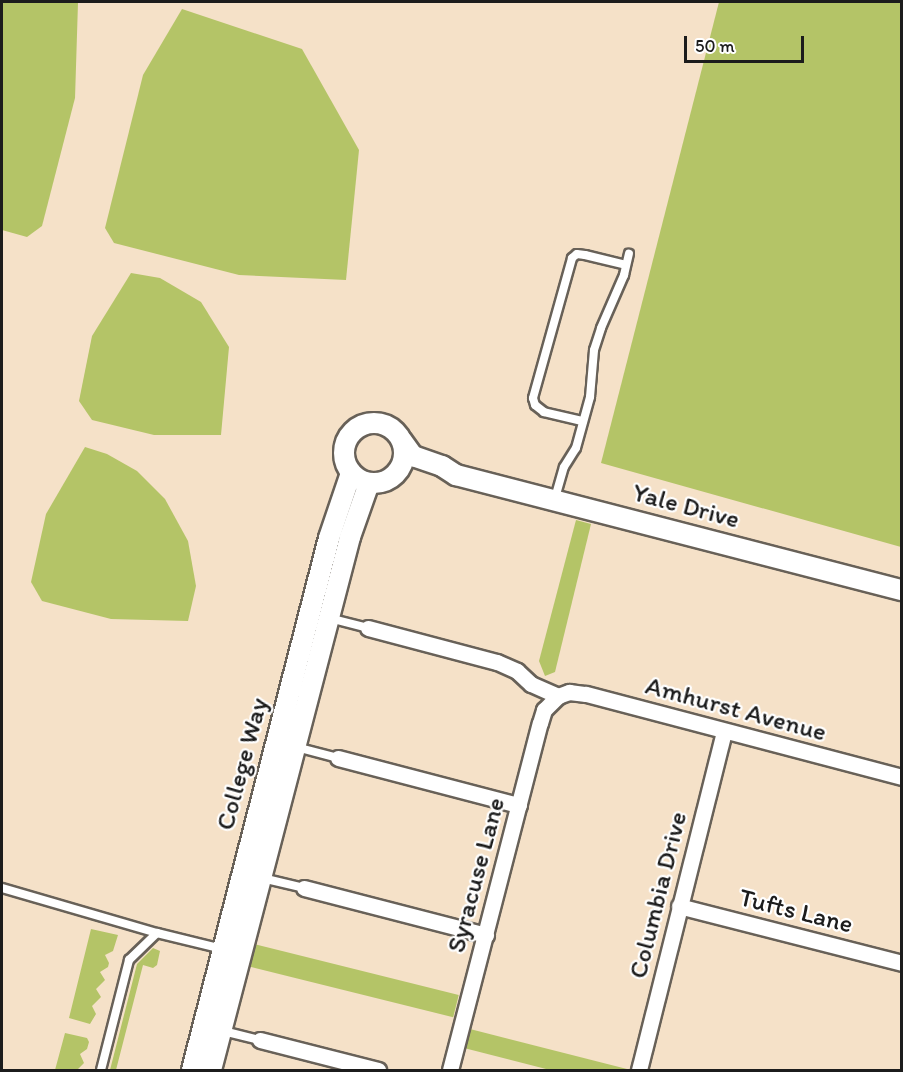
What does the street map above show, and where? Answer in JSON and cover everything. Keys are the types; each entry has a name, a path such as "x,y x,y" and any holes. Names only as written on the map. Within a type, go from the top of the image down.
{"street":[{"path":"368,423 388,426 402,441 403,460 394,476 378,483 369,483 351,472 345,464 345,443 358,427 368,423"},
{"name":"Yale Drive","path":"402,441 413,456 442,466 456,475 902,590"},
{"name":"Yale Drive","path":"394,476 410,470 439,478 456,475"},
{"name":"College Way","path":"192,1071 329,538 351,472"},
{"name":"College Way","path":"211,1071 328,618 350,537 369,483"},
{"path":"368,628 497,662 517,672 531,684 558,696"},
{"name":"Amhurst Avenue","path":"558,696 569,692 586,694 902,777"},
{"name":"Syracuse Lane","path":"450,1071 542,717 550,702 558,696"},
{"name":"Columbia Drive","path":"639,1071 724,731"},
{"path":"338,758 519,806"},
{"path":"304,888 486,935"},
{"name":"Tufts Lane","path":"679,906 902,963"},
{"path":"260,1040 378,1071"}],"lane":[{"path":"582,421 544,412 535,405 533,398 569,267 572,258 577,254 626,265"},
{"path":"555,500 564,467 576,448 590,397 597,339 629,255"},
{"path":"328,618 368,628"},
{"path":"296,747 338,758"},
{"path":"260,877 304,888"},
{"path":"2,888 157,933 222,949 231,988"},
{"path":"101,1071 129,960 157,933"},
{"path":"221,1030 260,1040"}],"green space":[{"path":"2,2 78,2 75,98 42,226 27,237 2,230"},
{"path":"719,2 901,2 901,547 601,463"},
{"path":"182,9 302,49 359,150 346,280 239,275 114,243 105,228 143,75"},
{"path":"131,273 160,278 201,302 229,347 221,435 154,435 92,420 79,401 92,336"},
{"path":"85,447 107,454 137,471 165,499 188,541 196,586 188,621 111,619 42,601 31,582 46,514"},
{"path":"576,520 591,524 555,672 545,676 539,661"},
{"path":"91,929 118,935 113,951 105,955 109,963 108,967 100,972 105,980 96,989 101,997 92,1006 96,1014 90,1024 69,1018"},
{"path":"254,944 459,995 453,1017 248,966"},
{"path":"153,948 160,951 157,965 153,968 143,965 116,1070 110,1070 137,964"},
{"path":"470,1029 627,1069 550,1070 464,1048"},
{"path":"65,1033 87,1038 89,1042 87,1049 80,1054 84,1063 77,1070 55,1070"}]}
